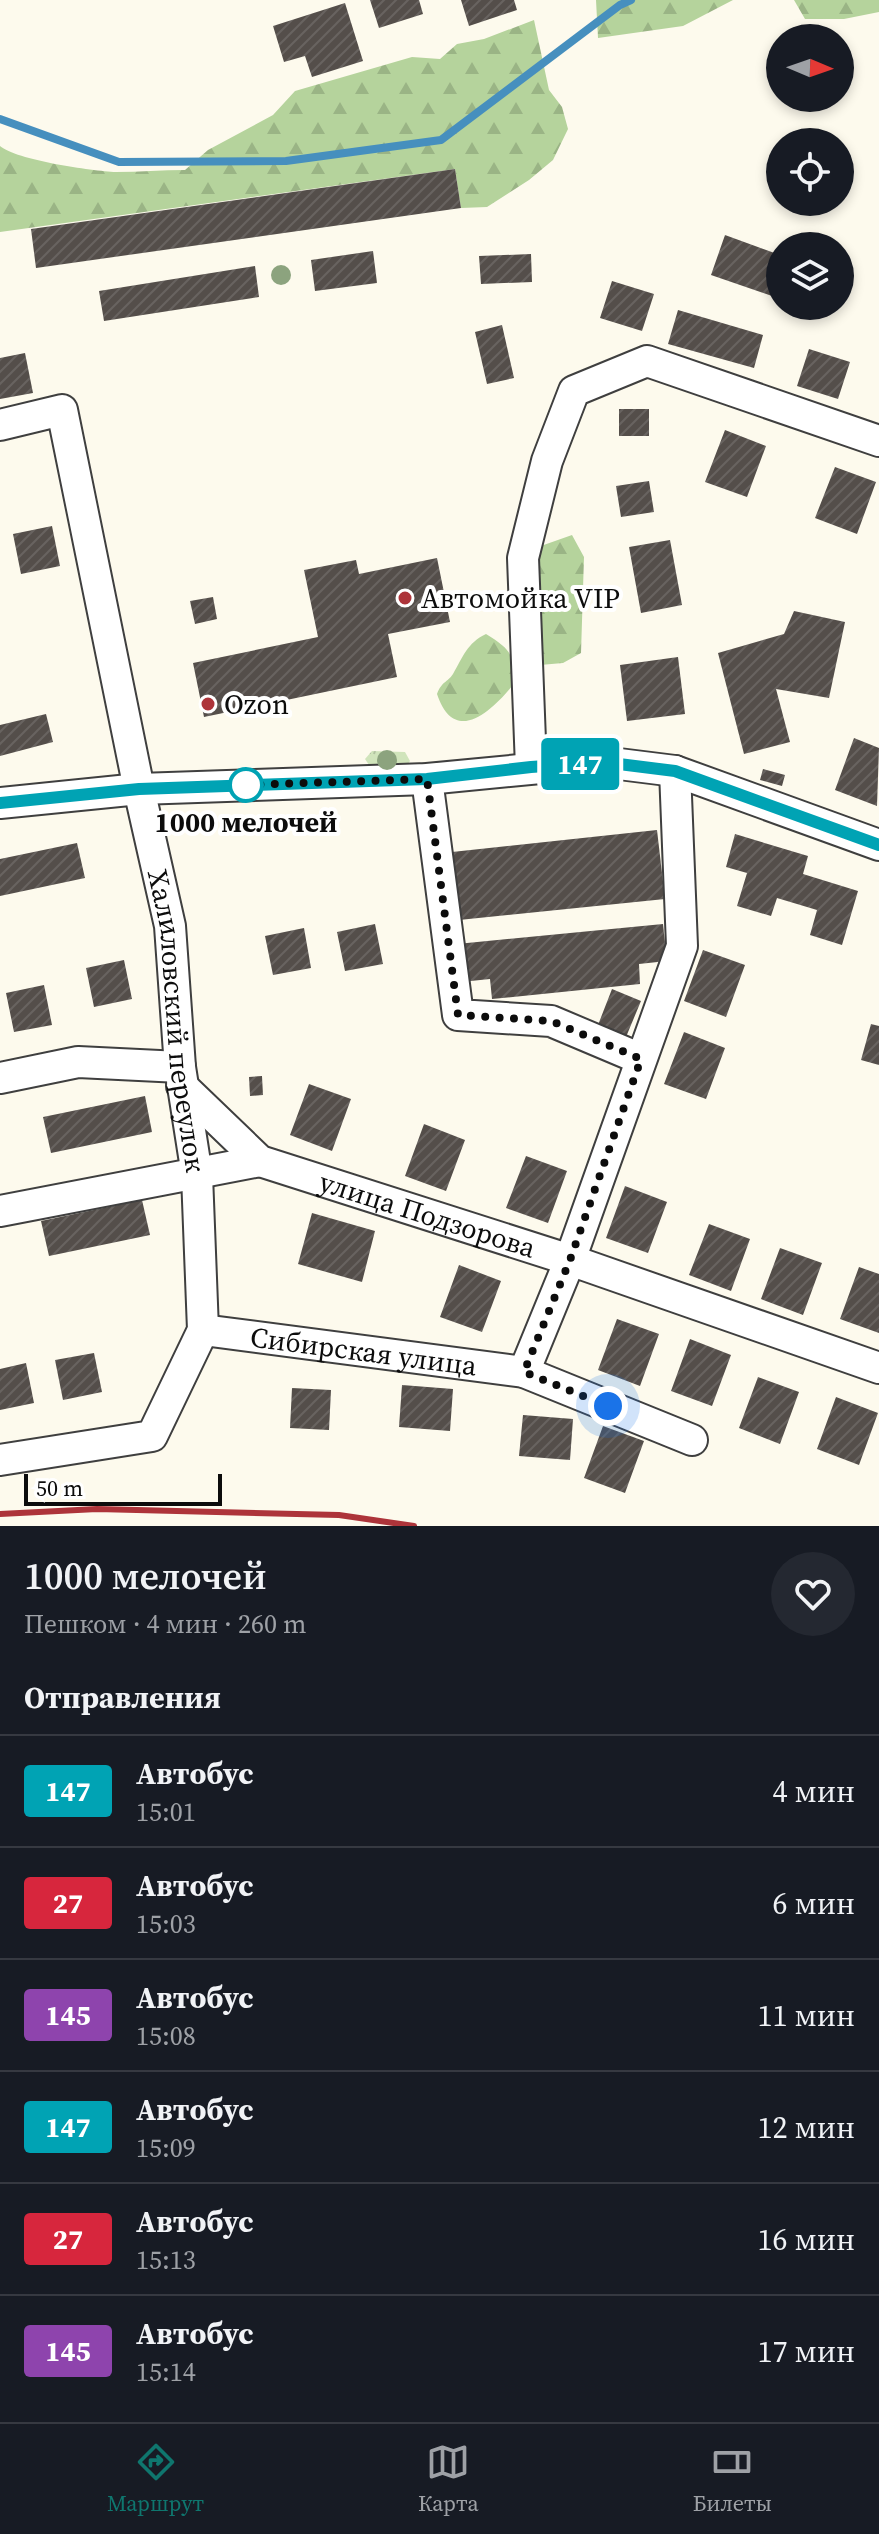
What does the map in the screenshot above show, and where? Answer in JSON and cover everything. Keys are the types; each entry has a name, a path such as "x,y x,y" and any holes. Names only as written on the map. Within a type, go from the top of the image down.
{"street":[{"path":"531,767 523,558 547,461 574,391 647,361 879,441"},
{"name":"Халиловский переулок","path":"0,425 62,410 170,926 181,1076 197,1175 203,1330 152,1436 0,1460"},
{"path":"0,803 139,789 427,779 603,762 675,771 879,845"},
{"path":"524,1372 570,1260 682,946 675,771"},
{"path":"427,779 458,1015 551,1021 641,1059"},
{"path":"0,1078 78,1062 181,1076"},
{"name":"улица Подзорова","path":"181,1076 260,1161 570,1260 879,1368"},
{"path":"0,1211 260,1161"},
{"name":"Сибирская улица","path":"203,1330 524,1372 692,1440"}],"green space":[{"path":"596,0 733,0 683,26 598,38"},
{"path":"794,0 879,0 879,12 844,19 805,19"},
{"path":"534,20 549,90 562,107 568,129 553,160 487,207 461,208 455,169 0,232 0,146 37,160 90,169 116,172 185,170 208,150 273,115 295,91 412,57 440,59 457,44 484,39"},
{"path":"572,535 584,557 581,653 563,663 540,665 532,616 538,547"},
{"path":"486,634 510,654 512,686 483,714 462,721 453,718 444,709 437,694 470,646"},
{"path":"372,751 405,752 410,761 404,770 371,768 365,759"}],"building":[{"path":"370,0 419,0 423,14 379,28"},
{"path":"461,0 514,0 517,10 469,26"},
{"path":"345,3 363,61 312,77 305,56 284,62 273,26"},
{"path":"455,169 461,208 36,268 31,229"},
{"path":"725,235 766,250 766,294 711,275"},
{"path":"373,251 377,283 315,291 311,260"},
{"path":"531,254 532,282 481,284 479,256"},
{"path":"255,266 259,297 104,321 99,291"},
{"path":"612,281 654,294 642,331 600,318"},
{"path":"678,310 763,335 754,368 668,344"},
{"path":"502,325 514,378 487,384 475,332"},
{"path":"809,349 850,362 838,399 797,386"},
{"path":"25,353 33,393 0,399 0,358"},
{"path":"619,409 649,409 649,436 619,436"},
{"path":"725,430 766,446 747,497 705,482"},
{"path":"835,467 876,482 857,534 815,518"},
{"path":"649,481 654,512 621,517 616,486"},
{"path":"52,526 60,566 21,574 13,534"},
{"path":"670,540 682,605 641,613 629,547"},
{"path":"437,558 450,622 388,634 397,677 204,717 193,663 318,637 304,570 356,560 359,574"},
{"path":"213,597 217,619 195,624 190,601"},
{"path":"794,611 845,622 829,698 776,689 790,742 744,754 718,653 784,634"},
{"path":"678,657 685,714 627,721 620,665"},
{"path":"46,714 53,742 0,756 0,725"},
{"path":"854,738 879,748 877,806 835,790"},
{"path":"763,769 785,775 782,786 760,780"},
{"path":"657,830 665,899 459,920 452,852"},
{"path":"735,834 808,856 803,874 858,891 842,945 810,935 817,910 777,898 771,916 737,906 747,873 726,867"},
{"path":"77,843 85,878 0,896 0,859"},
{"path":"375,924 383,964 345,971 337,932"},
{"path":"663,924 667,961 639,964 640,984 492,999 490,979 461,982 457,944"},
{"path":"304,928 311,968 273,975 265,936"},
{"path":"703,950 745,965 726,1017 684,1001"},
{"path":"124,960 132,999 94,1007 86,968"},
{"path":"44,985 52,1025 14,1032 6,993"},
{"path":"612,989 641,1001 626,1037 598,1025"},
{"path":"871,1024 879,1026 879,1065 861,1060"},
{"path":"684,1032 725,1048 706,1099 664,1084"},
{"path":"262,1076 263,1095 250,1096 249,1077"},
{"path":"309,1084 351,1099 332,1151 290,1135"},
{"path":"145,1096 152,1132 51,1153 43,1117"},
{"path":"424,1124 465,1140 446,1191 405,1176"},
{"path":"526,1156 567,1171 548,1223 506,1208"},
{"path":"625,1186 667,1202 648,1253 606,1238"},
{"path":"142,1200 150,1235 49,1256 41,1221"},
{"path":"312,1213 375,1231 362,1282 298,1264"},
{"path":"709,1224 750,1239 731,1291 689,1275"},
{"path":"780,1248 822,1263 803,1315 761,1299"},
{"path":"459,1265 501,1281 482,1332 440,1317"},
{"path":"859,1267 879,1274 879,1333 840,1319"},
{"path":"617,1319 659,1334 640,1386 598,1370"},
{"path":"690,1339 731,1355 712,1406 671,1391"},
{"path":"94,1353 102,1392 63,1400 55,1360"},
{"path":"26,1363 34,1403 0,1410 0,1369"},
{"path":"758,1377 799,1392 780,1444 739,1428"},
{"path":"402,1385 453,1389 450,1431 399,1427"},
{"path":"292,1388 331,1390 329,1430 290,1428"},
{"path":"836,1397 878,1413 859,1465 817,1449"},
{"path":"523,1415 573,1419 570,1460 519,1456"},
{"path":"603,1426 644,1441 625,1493 584,1478"}],"waterway":[{"path":"0,119 119,162 286,161 441,140 620,5 631,0"}],"railway":[{"path":"0,1514 97,1509 339,1515 414,1526"}],"bus line":[{"name":"147","path":"0,803 139,789 427,779 603,762 675,771 879,845"}],"place":[{"name":"Автомойка VIP","path":"405,598"},
{"name":"Ozon","path":"208,704"},
{"name":"1000 мелочей","path":"246,785"}],"route":[{"path":"246,785 427,779 458,1015 551,1021 641,1059 570,1260 524,1372 608,1406"}]}
